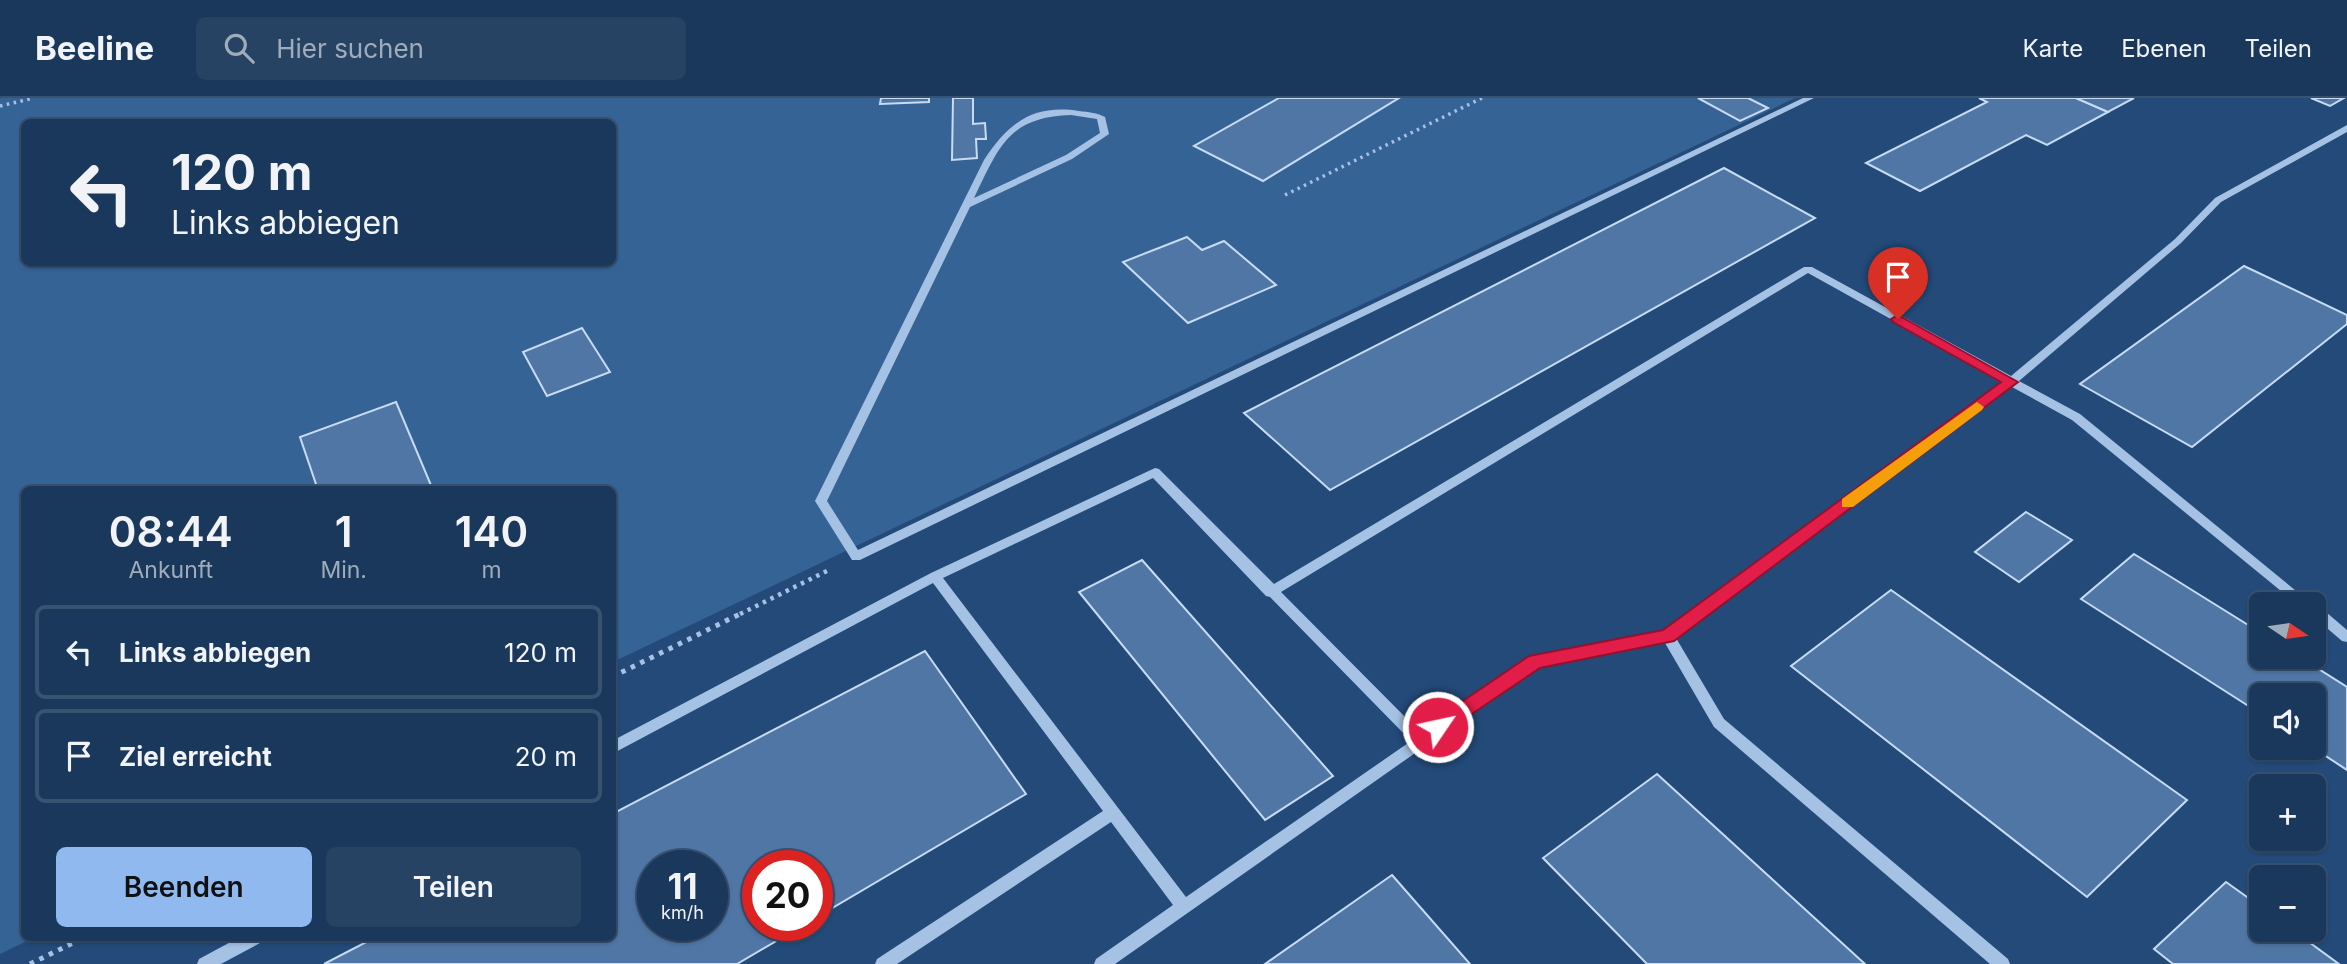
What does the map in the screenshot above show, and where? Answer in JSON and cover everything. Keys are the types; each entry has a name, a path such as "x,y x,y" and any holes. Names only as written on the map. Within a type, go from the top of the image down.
{"lane":[{"path":"966,205 1069,157 1105,134 1101,117 1083,110 1053,107 1024,113 1002,131 821,501 856,556 1810,98"},
{"path":"1102,964 1419,740 1536,661 1668,636 2011,382 2178,241 2218,200 2347,128"},
{"path":"1271,592 1808,269 2076,417 2291,592"},
{"path":"616,746 935,576 1155,472 1419,740"},
{"path":"935,576 1184,908"},
{"path":"2326,620 2347,637"},
{"path":"1668,636 1719,723 2002,964"},
{"path":"883,964 1112,813"},
{"path":"205,964 248,941"}],"path":[{"path":"0,106 34,98"},
{"path":"1285,195 1482,98"},
{"path":"616,675 856,556"},
{"path":"30,964 76,941"}],"shaded area":[{"path":"0,98 1795,98 616,661 616,486 21,486 21,941 27,941 0,954"}],"building":[{"path":"881,98 929,98 929,102 880,104"},
{"path":"953,98 973,98 973,124 985,123 986,139 976,139 977,158 952,160"},
{"path":"1279,98 1399,98 1263,181 1194,146"},
{"path":"1698,98 1748,98 1768,108 1740,121"},
{"path":"1979,98 2076,98 2108,112 2047,145 2026,135 1920,191 1866,163 1987,102"},
{"path":"2076,98 2134,98 2108,112"},
{"path":"2311,98 2344,98 2330,106"},
{"path":"1724,168 1815,218 1330,490 1244,413"},
{"path":"1187,237 1202,250 1224,241 1276,285 1188,323 1123,262"},
{"path":"2244,266 2347,315 2347,324 2192,447 2080,384"},
{"path":"582,328 610,372 547,396 523,352"},
{"path":"396,402 431,486 317,486 300,437"},
{"path":"2026,512 2072,540 2019,582 1975,552"},
{"path":"2134,554 2249,626 2249,669 2319,669 2347,687 2347,770 2326,756 2326,683 2249,683 2249,706 2081,599"},
{"path":"1142,560 1333,776 1265,820 1079,592"},
{"path":"1891,590 2187,800 2087,897 1791,666"},
{"path":"925,651 1026,794 833,908 833,850 742,850 742,941 776,941 737,964 324,964 368,941 616,941 616,812"},
{"path":"1657,774 1865,964 1647,964 1543,858"},
{"path":"1392,875 1470,964 1265,964"},
{"path":"2226,882 2249,898 2249,942 2309,942 2339,964 2173,964 2154,949"}],"slow traffic":[{"path":"1847,503 1977,407"}],"route":[{"path":"1438,727 1536,661 1668,636 2011,382 1898,319"}]}
